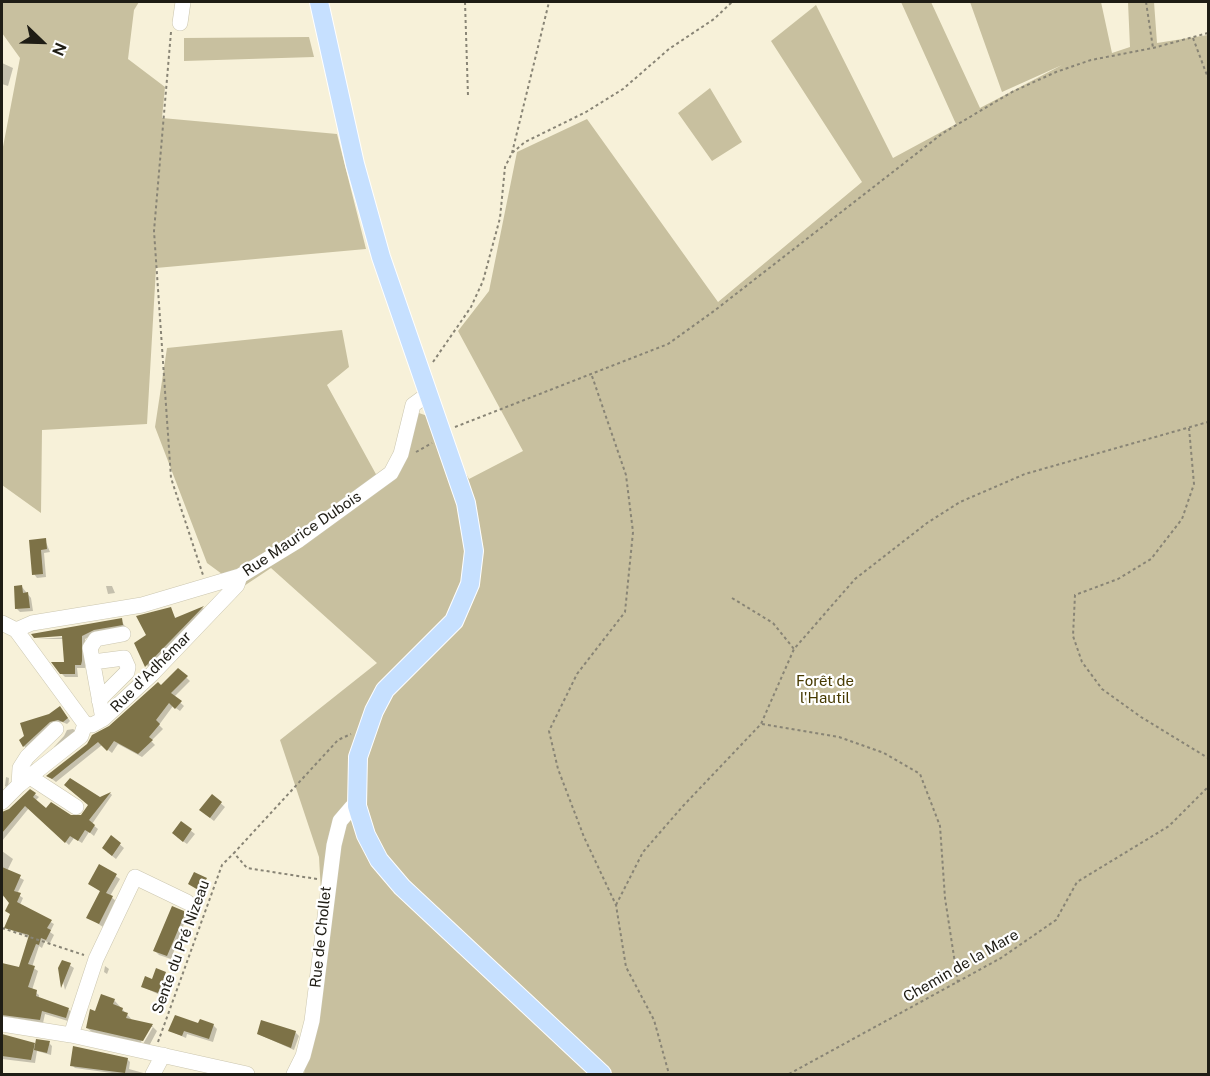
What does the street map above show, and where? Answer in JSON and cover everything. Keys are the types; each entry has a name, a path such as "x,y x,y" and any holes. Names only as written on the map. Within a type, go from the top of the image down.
{"main road":[{"path":"319,2 355,164 381,256 425,385 437,437 466,503 473,534 473,567 470,584 454,621 385,690 367,727 357,765 357,806 376,854 402,887 602,1074"}],"street":[{"path":"176,25 183,2"},
{"name":"Rue Maurice Dubois","path":"16,630 32,623 142,605 240,576 299,540 391,473 401,454 413,405 425,385"},
{"name":"Rue d'Adhémar","path":"16,783 20,768 27,757 60,727 83,722 92,725 103,719 152,674 237,585 240,576"},
{"path":"2,623 16,630 83,722 81,736 16,783 2,802"},
{"path":"103,719 90,648 96,639 123,634"},
{"path":"93,662 124,658 128,667 127,672 99,700"},
{"path":"16,783 76,807"},
{"name":"Rue de Chollet","path":"294,1074 303,1056 312,1021 328,880 340,821 352,807 357,806"},
{"path":"70,1035 96,959 135,877 187,902"},
{"path":"2,1024 70,1035 247,1074"},
{"path":"153,1074 159,1054"}],"path":[{"path":"465,2 468,96"},
{"path":"425,385 483,281 500,218 505,167 512,153 549,2"},
{"path":"512,153 525,142 586,112 623,89 669,49 714,19 732,2"},
{"path":"1146,2 1153,48"},
{"path":"176,25 154,231 171,478 207,586"},
{"path":"418,451 437,437 668,344 714,311 912,156 978,111 1056,72 1091,60 1153,48 1209,33"},
{"path":"1193,38 1209,78"},
{"path":"592,375 626,475 633,532 625,612 578,674 549,731 565,788 584,837 616,905 626,967 654,1020 669,1074"},
{"path":"616,905 643,852 682,806 761,724 794,649 855,579 927,522 960,502 1025,474 1209,422"},
{"path":"1189,428 1194,484 1182,519 1151,559 1118,579 1075,595 1073,636 1082,662 1102,689 1141,717 1209,758"},
{"path":"732,598 773,623 794,649"},
{"path":"761,724 839,737 884,753 920,774 940,826 945,898 957,983"},
{"name":"Sente du Pré Nizeau","path":"159,1054 222,865 338,740 367,727"},
{"name":"Chemin de la Mare","path":"789,1074 1001,958 1056,920 1077,882 1169,826 1209,787"},
{"path":"234,853 247,868 328,880"},
{"path":"2,928 96,959"}],"green space":[{"path":"2,2 139,2 134,10 128,59 165,87 162,118 337,134 366,249 156,268 147,424 42,430 41,513 2,485 2,152 20,58 2,33"},
{"name":"Forêt de l'Hautil","path":"901,2 931,2 980,108 1062,65 1002,92 970,2 1101,2 1112,53 1130,47 1128,2 1154,2 1157,43 1208,35 1208,1074 304,1074 322,910 319,857 280,740 377,663 271,568 241,588 207,563 155,427 167,348 342,330 349,367 327,385 383,487 419,413 436,419 469,479 523,451 458,331 489,291 517,152 587,119 718,302 862,182 771,41 816,5 893,158 956,124"},
{"path":"309,37 314,57 184,61 184,38"},
{"path":"710,88 742,142 712,161 678,113"}],"building":[{"path":"46,538 47,549 41,550 43,574 32,575 29,540"},
{"path":"22,585 23,593 28,592 30,608 15,609 14,586"},
{"path":"204,606 145,667 134,643 146,635 136,616 171,607 175,618"},
{"path":"122,618 123,625 94,630 82,636 82,661 81,665 75,665 75,674 60,674 51,662 64,662 62,636 34,638 31,634"},
{"path":"178,668 188,676 171,693 182,701 175,709 169,703 156,720 160,724 149,737 153,740 138,754 114,741 107,751 98,742 52,779 46,776 87,744 92,735 109,726 158,682 161,685"},
{"path":"60,706 68,718 63,722 58,720 50,722 23,747 19,740 24,736 20,723 49,714"},
{"path":"70,778 100,797 111,792 89,820 95,825 90,833 85,830 78,841 70,836 65,843 25,806 2,833 2,812 9,809 30,789 36,793 33,797 46,808 51,802 71,815 81,815 88,805 64,785"},
{"path":"212,794 222,802 210,818 199,810"},
{"path":"181,821 192,829 183,842 172,833"},
{"path":"111,835 121,843 112,856 102,848"},
{"path":"99,864 117,874 106,893 113,896 99,924 86,918 100,891 88,884"},
{"path":"2,867 21,875 14,891 21,893 17,902 52,920 47,928 51,930 46,940 41,938 39,945 36,944 28,964 35,966 28,987 37,990 36,996 69,1008 66,1018 42,1011 40,1020 2,1015 2,963 19,967 29,935 4,928 10,914 5,911 9,903 2,894"},
{"path":"194,872 207,878 200,891 188,884"},
{"path":"172,906 184,911 184,916 167,956 153,951"},
{"path":"62,960 71,963 61,988 58,968"},
{"path":"156,968 166,972 158,993 141,987 145,976 152,979"},
{"path":"101,994 115,999 113,1004 128,1013 126,1018 153,1024 143,1041 86,1028 90,1009 95,1011"},
{"path":"175,1015 198,1023 200,1019 214,1024 209,1039 184,1031 182,1036 168,1031"},
{"path":"261,1020 296,1031 291,1048 257,1034"},
{"path":"2,1034 35,1043 31,1060 2,1056"},
{"path":"36,1039 50,1041 47,1053 34,1050"},
{"path":"73,1046 128,1058 125,1073 70,1066"}]}
